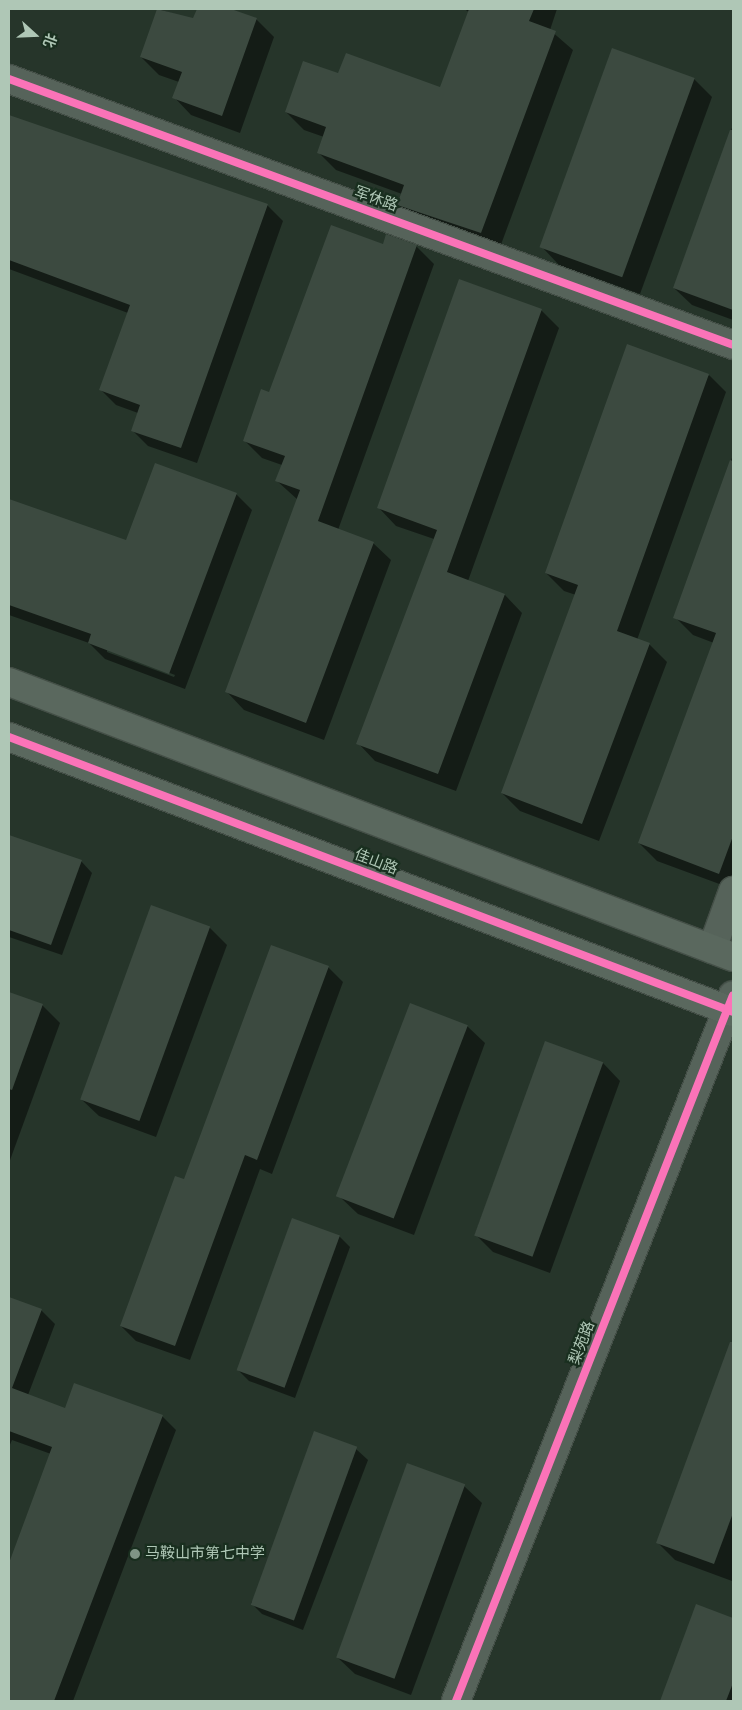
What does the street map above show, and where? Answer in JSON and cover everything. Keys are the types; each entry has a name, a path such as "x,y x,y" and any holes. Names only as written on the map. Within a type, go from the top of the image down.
{"street":[{"name":"军休路","path":"9,79 733,346"},
{"path":"9,682 723,953 733,891"},
{"name":"佳山路","path":"9,737 731,1006"},
{"name":"梨苑路","path":"456,1701 731,1006"}],"building":[{"path":"157,9 193,18 197,9 231,9 257,18 222,116 172,98 182,72 140,57"},
{"path":"469,9 534,9 529,21 556,31 481,233 397,205 404,185 317,153 326,127 285,112 303,61 338,73 346,53 440,87"},
{"path":"612,48 695,78 622,277 539,247"},
{"path":"9,115 268,204 181,448 131,431 140,405 99,390 130,305 9,260"},
{"path":"730,130 733,130 733,310 673,288"},
{"path":"331,225 383,244 386,234 417,245 318,521 374,542 306,723 225,692 300,490 275,481 285,456 243,441 261,389 269,392"},
{"path":"459,279 542,309 447,572 505,594 438,774 356,744 437,530 377,508"},
{"path":"627,344 709,374 617,631 650,643 582,824 501,793 578,585 545,573"},
{"path":"730,460 733,461 733,836 719,874 638,843 716,633 673,618"},
{"path":"155,463 237,493 169,674 88,643 91,634 9,605 9,499 126,540"},
{"path":"9,835 82,860 51,945 9,930"},
{"path":"151,905 210,927 139,1121 80,1100"},
{"path":"271,945 329,966 257,1160 245,1155 175,1346 120,1326 175,1176 184,1179"},
{"path":"9,992 43,1004 12,1090 9,1089"},
{"path":"410,1003 468,1025 394,1218 336,1196"},
{"path":"545,1041 603,1062 532,1257 474,1236"},
{"path":"292,1218 340,1235 285,1388 237,1370"},
{"path":"9,1297 42,1309 12,1388 65,1408 74,1383 163,1415 54,1701 9,1701 9,1563 52,1447 9,1431"},
{"path":"730,1342 733,1342 733,1513 714,1564 656,1543"},
{"path":"314,1431 357,1447 294,1621 251,1605"},
{"path":"407,1463 465,1484 394,1679 336,1658"},
{"path":"696,1604 733,1618 733,1683 726,1701 660,1701"}],"cycle path":[{"path":"9,79 733,345"},
{"path":"9,737 733,1012"},
{"path":"456,1701 733,995"}],"place":[{"name":"马鞍山市第七中学","path":"135,1554"}]}
